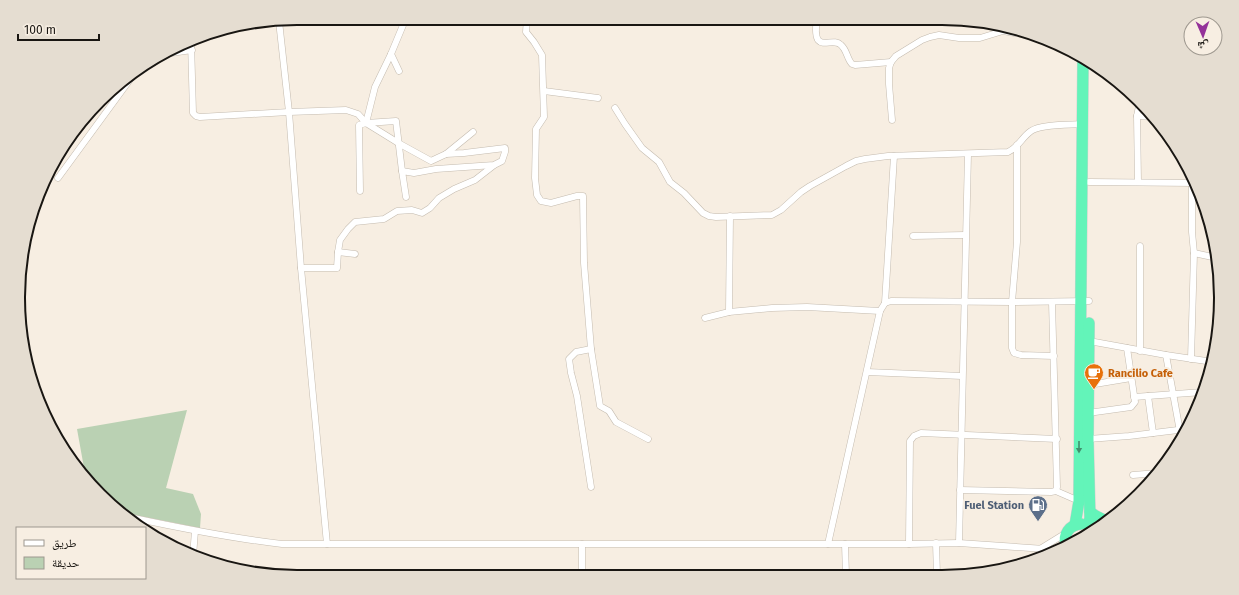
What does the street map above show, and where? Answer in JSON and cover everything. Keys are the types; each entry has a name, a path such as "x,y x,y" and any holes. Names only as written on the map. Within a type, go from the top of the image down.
{"highway":[{"path":"1083,65 1085,301 1089,341 1088,439 1090,518 1092,525"},
{"path":"1065,540 1079,501 1089,182 1091,70"},
{"path":"1090,512 1101,518"},
{"path":"1070,529 1082,524 1089,526"}],"street":[{"path":"366,123 375,87 403,25"},
{"path":"526,25 526,32 542,55 544,117 536,129 535,178 537,195 541,201 551,202 582,196 584,263 591,349 600,406 609,411 616,422 648,439"},
{"path":"817,25 818,41 825,43 838,43 842,45 852,64 891,62"},
{"path":"280,26 289,112 301,268 327,544"},
{"path":"892,120 889,68 891,62 896,56 922,40 930,37 939,35 959,38 980,38 1002,32"},
{"path":"192,47 193,113 196,116 346,110 358,114 366,123 431,161 446,154 473,132"},
{"path":"180,52 192,50"},
{"path":"390,54 399,71"},
{"path":"58,178 124,88"},
{"path":"544,91 598,98"},
{"path":"615,108 642,148 659,162 670,182 684,193 703,213 709,216 772,215 781,210 810,186 856,161 874,157 1008,152 1013,150 1036,128 1083,124"},
{"path":"1138,110 1137,116 1138,182"},
{"path":"1137,116 1145,117"},
{"path":"360,191 359,125 366,123 396,121 406,197"},
{"path":"1017,145 1016,242 1012,302 1012,348 1014,353 1021,355 1054,356"},
{"path":"301,268 337,268 340,240 348,229 356,222 384,219 397,211 412,210 422,212 430,208 439,198 454,188 475,180 494,165 502,161 505,148 446,154"},
{"path":"959,542 968,154"},
{"path":"828,544 880,311 885,303 894,156"},
{"path":"402,171 414,173 436,169 494,165"},
{"path":"1089,182 1189,183"},
{"path":"1191,360 1194,254 1192,232 1194,194"},
{"path":"729,312 730,216"},
{"path":"914,236 965,235"},
{"path":"1140,246 1140,350"},
{"path":"338,252 355,254"},
{"path":"1194,254 1211,257"},
{"path":"885,303 891,301 1085,301"},
{"path":"1052,302 1057,439 1056,490"},
{"path":"705,318 729,312 772,308 807,307 880,311"},
{"path":"1089,341 1191,360 1207,361"},
{"path":"1088,413 1130,407 1135,402 1127,348"},
{"path":"591,349 576,352 569,359 577,396 591,487"},
{"path":"1166,355 1173,394 1182,425"},
{"path":"867,372 962,376"},
{"path":"1088,384 1131,378"},
{"path":"1134,397 1197,392"},
{"path":"1148,396 1153,433"},
{"path":"1088,439 1129,436 1180,429"},
{"path":"909,544 910,441 914,436 921,433 1057,439"},
{"path":"1133,475 1149,474"},
{"path":"960,490 1051,492 1056,490 1079,501"},
{"path":"139,519 241,539 282,544 909,544 959,542 1045,549"},
{"path":"1040,549 1070,529"},
{"path":"194,549 195,531"},
{"path":"936,543 937,570"},
{"path":"582,544 582,570"},
{"path":"845,544 846,570"}],"green space":[{"path":"187,410 166,488 193,494 201,514 200,528 132,514 105,490 84,466 77,429"}],"place":[{"name":"Rancilio Cafe","path":"1094,390"},
{"name":"Fuel Station","path":"1038,522"}]}
